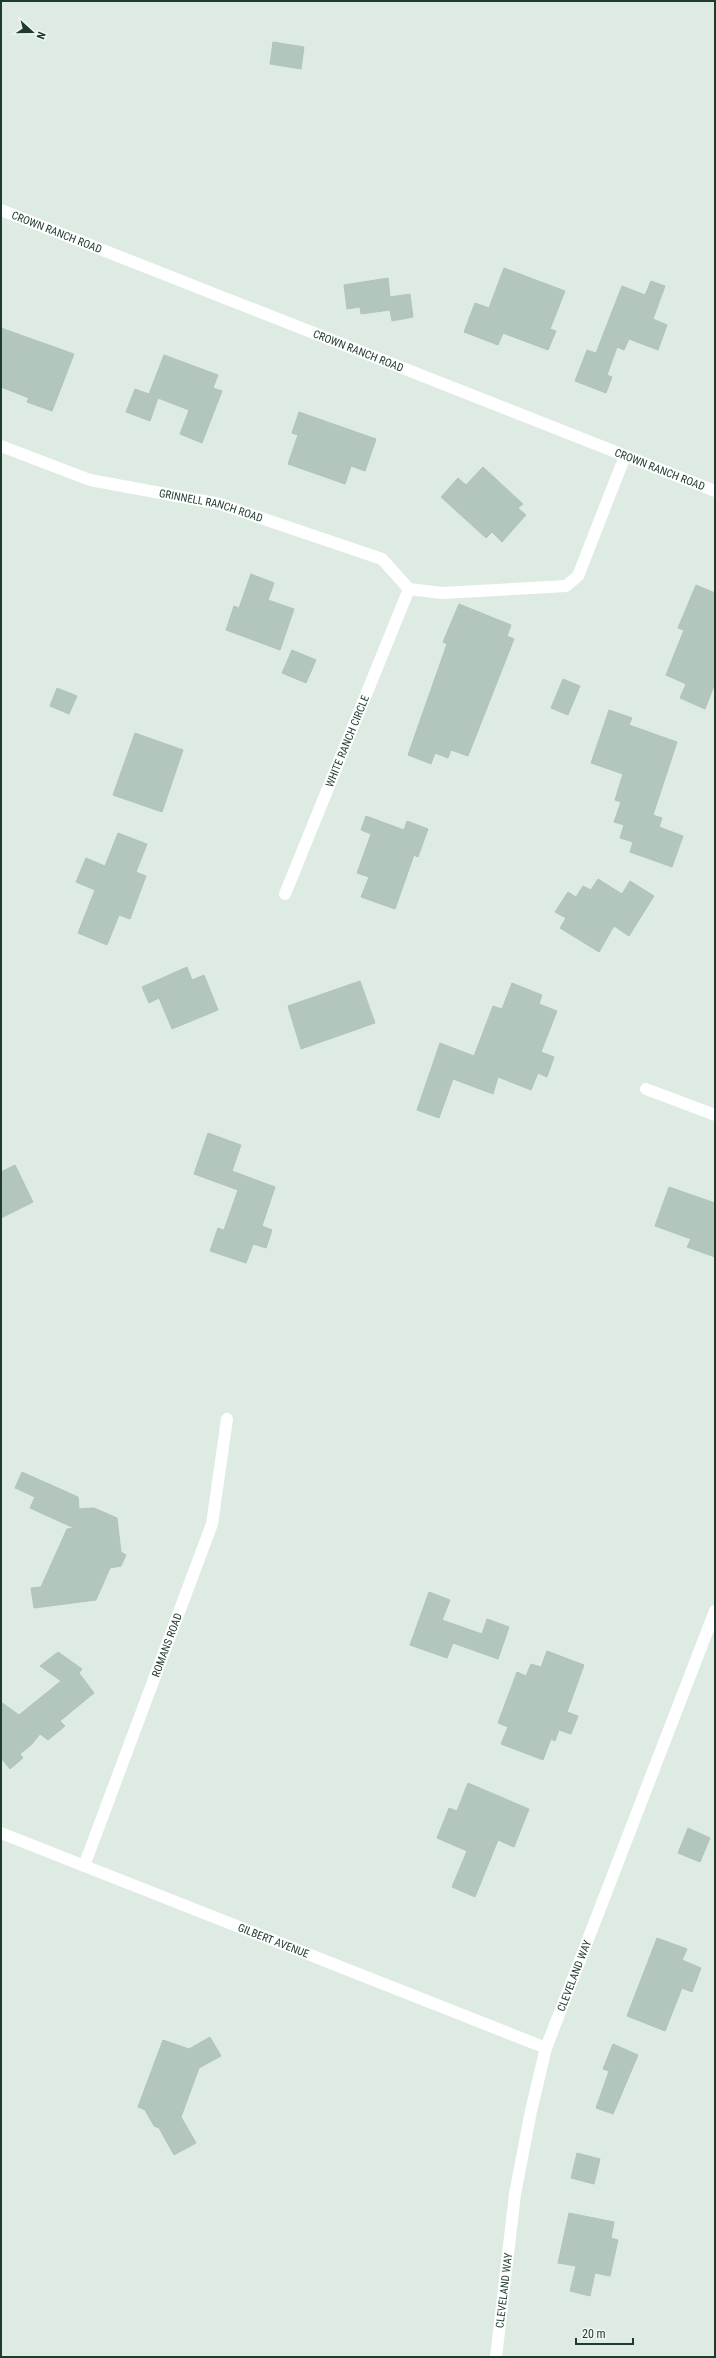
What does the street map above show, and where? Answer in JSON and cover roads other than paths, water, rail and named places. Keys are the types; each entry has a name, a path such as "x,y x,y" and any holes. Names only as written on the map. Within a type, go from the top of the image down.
{"street":[{"name":"CROWN RANCH ROAD","path":"1,210 715,492"},
{"name":"GRINNELL RANCH ROAD","path":"1,446 90,480 220,504 382,559 408,589"},
{"path":"408,589 442,593 566,586 578,576 625,456"},
{"name":"WHITE RANCH CIRCLE","path":"285,894 408,589"},
{"path":"646,1089 715,1115"},
{"name":"ROMANS ROAD","path":"84,1866 212,1524 227,1419"},
{"name":"CLEVELAND WAY","path":"496,2357 514,2194 546,2048 715,1611"},
{"name":"GILBERT AVENUE","path":"1,1833 546,2048"}]}
